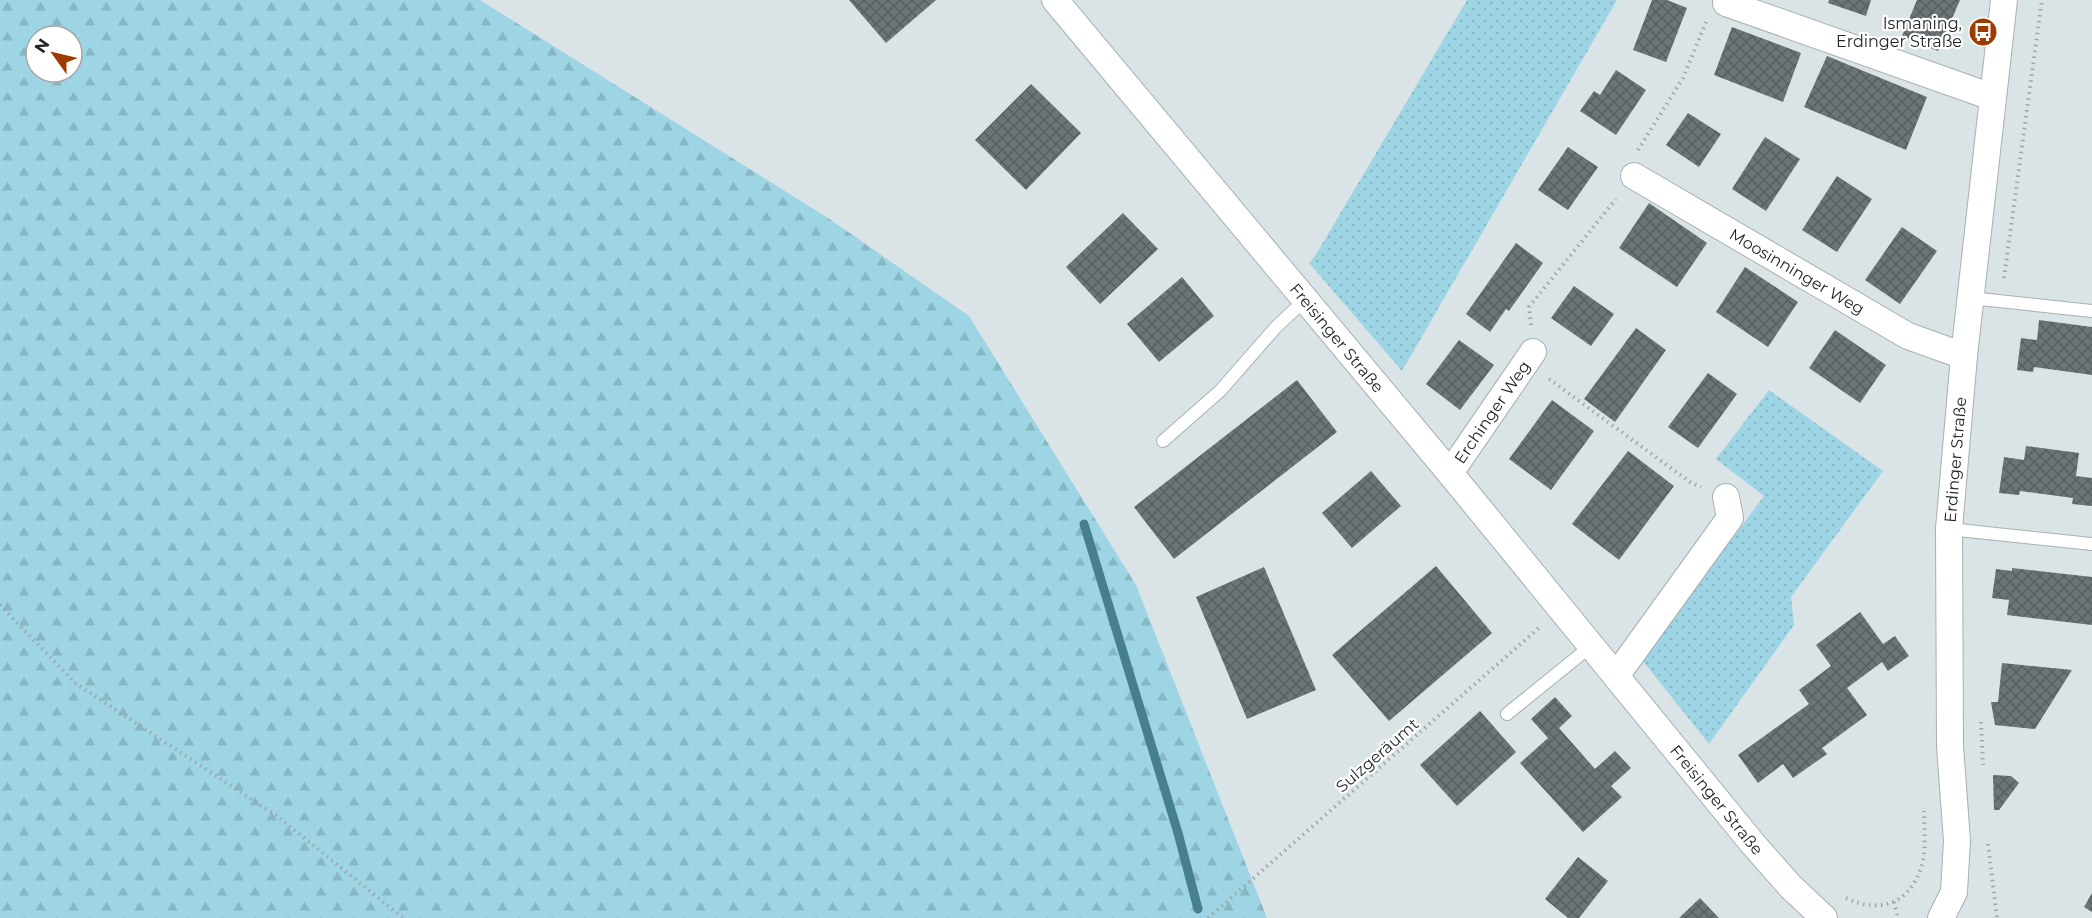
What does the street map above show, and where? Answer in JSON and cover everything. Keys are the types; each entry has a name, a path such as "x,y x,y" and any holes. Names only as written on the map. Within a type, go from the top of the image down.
{"street":[{"name":"Freisinger Straße","path":"1055,0 1450,473 1753,844 1791,887 1824,918"},
{"name":"Erdinger Straße","path":"1941,918 1953,892 1957,841 1950,746 1949,529 1970,298 2004,0"},
{"path":"1726,3 1992,97"},
{"name":"Moosinninger Weg","path":"1634,176 1908,336 1964,356"},
{"name":"Erchinger Weg","path":"1450,473 1530,357"},
{"path":"1616,676 1730,518 1726,497"}],"lane":[{"path":"1970,298 2092,311"},
{"path":"1163,441 1220,391 1276,327 1305,300"},
{"path":"1949,529 2092,544"},
{"path":"1507,714 1591,646"}],"path":[{"path":"2000,300 2042,0"},
{"path":"1726,3 1708,17 1683,78 1638,148 1634,176 1529,307 1530,357 1690,482 1726,497"},
{"path":"0,605 75,683 277,816 403,918"},
{"name":"Sulzgeräumt","path":"1208,918 1561,609"},
{"path":"1981,712 1983,767"},
{"path":"1837,894 1860,905 1880,906 1894,902 1904,895 1913,884 1921,867 1924,847 1923,802"},
{"path":"1987,842 1997,918"},
{"path":"1894,902 1898,918"}],"green space":[{"path":"0,0 480,0 828,218 969,316 1136,585 1267,918 0,918"},
{"path":"1467,0 1617,0 1402,371 1309,263"},
{"path":"1769,390 1883,471 1791,597 1794,625 1709,744 1642,660 1764,496 1716,459"}],"building":[{"path":"849,0 936,0 886,43"},
{"path":"1652,0 1667,0 1687,8 1666,62 1633,50"},
{"path":"1829,0 1871,0 1866,16 1828,3"},
{"path":"1917,0 1960,0 1938,51 1902,36"},
{"path":"1732,27 1801,53 1783,102 1714,75"},
{"path":"1827,56 1927,97 1906,150 1804,107"},
{"path":"1616,70 1646,90 1616,135 1580,111 1594,91 1600,95"},
{"path":"1031,84 1081,133 1026,190 975,140"},
{"path":"1688,113 1721,134 1699,167 1666,145"},
{"path":"1765,137 1800,159 1766,211 1732,189"},
{"path":"1568,147 1598,167 1568,210 1538,190"},
{"path":"1837,176 1872,199 1837,252 1802,230"},
{"path":"1649,203 1707,243 1677,287 1619,248"},
{"path":"1123,213 1158,249 1100,304 1066,267"},
{"path":"1902,227 1937,251 1900,304 1865,280"},
{"path":"1516,243 1543,263 1509,311 1506,309 1490,332 1466,314"},
{"path":"1745,267 1798,302 1768,347 1716,312"},
{"path":"1182,277 1214,316 1159,362 1127,324"},
{"path":"1574,286 1614,314 1591,346 1551,318"},
{"path":"2039,320 2092,327 2092,375 2034,367 2033,372 2017,370 2021,338 2037,340"},
{"path":"1636,328 1666,350 1615,422 1584,399"},
{"path":"1835,330 1886,365 1860,403 1809,368"},
{"path":"1459,340 1494,365 1460,410 1426,384"},
{"path":"1708,373 1737,394 1698,448 1668,427"},
{"path":"1297,380 1337,432 1174,559 1134,507"},
{"path":"1552,400 1594,431 1551,490 1509,459"},
{"path":"2026,446 2079,453 2076,476 2092,478 2092,506 2072,504 2073,498 2020,491 2019,495 1999,493 2004,457 2024,460"},
{"path":"1628,451 1674,486 1619,560 1572,524"},
{"path":"1371,471 1401,506 1352,548 1322,513"},
{"path":"1436,566 1492,633 1389,721 1332,655"},
{"path":"1264,567 1316,690 1247,719 1196,597"},
{"path":"2012,568 2092,577 2092,625 2007,615 2009,600 1992,598 1996,569 2012,571"},
{"path":"1860,612 1883,644 1895,636 1909,656 1888,671 1882,662 1847,688 1867,715 1822,748 1827,754 1793,778 1783,764 1758,783 1738,755 1809,704 1799,690 1831,666 1816,645"},
{"path":"2002,663 2072,670 2035,729 1995,725 1991,702 1998,702"},
{"path":"1555,697 1572,716 1559,728 1595,769 1615,751 1631,768 1611,786 1622,797 1583,832 1520,763 1548,738 1531,719"},
{"path":"1480,711 1516,752 1457,806 1420,765"},
{"path":"1993,775 2011,776 2019,783 1999,810 1994,810"},
{"path":"1578,857 1608,881 1579,918 1568,918 1545,899"},
{"path":"2092,893 2092,912 2084,907"},
{"path":"1700,898 1719,918 1679,918"}],"waterway":[{"path":"1084,524 1178,833 1198,909"}],"place":[{"name":"Ismaning, Erdinger Straße","path":"1983,32"}]}
